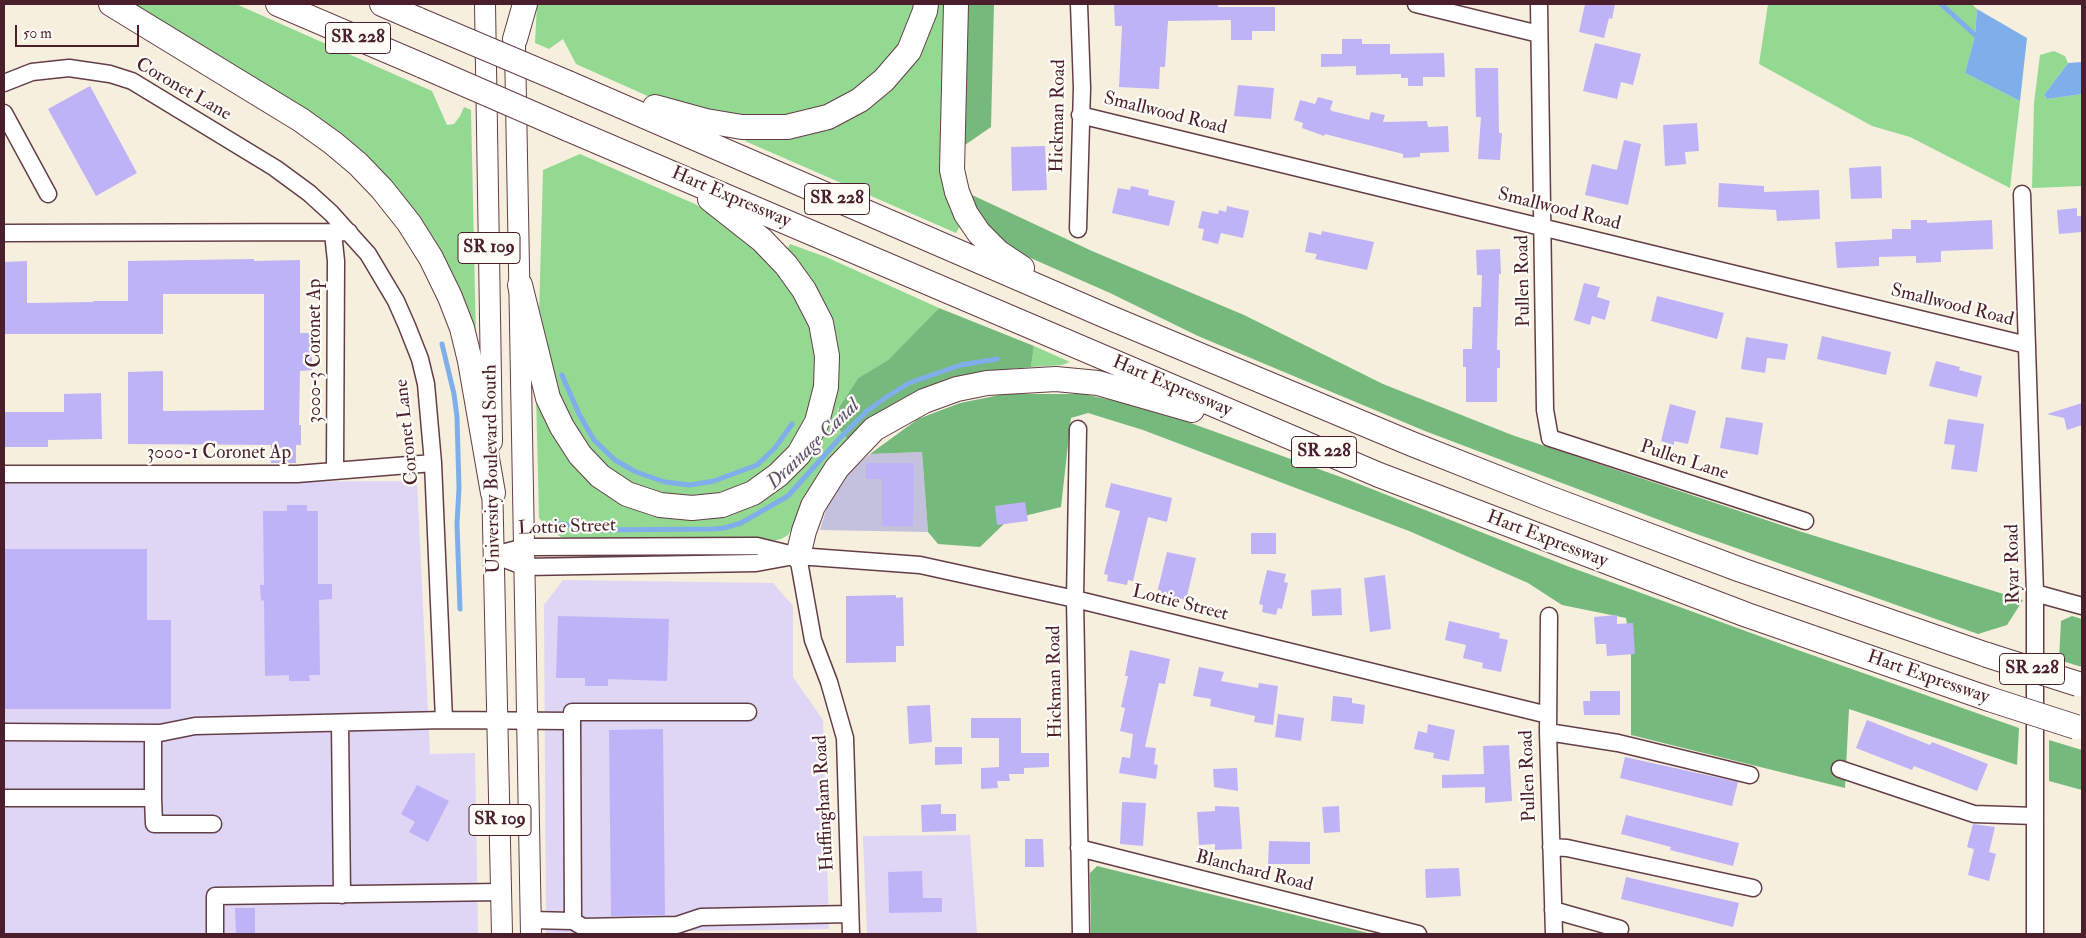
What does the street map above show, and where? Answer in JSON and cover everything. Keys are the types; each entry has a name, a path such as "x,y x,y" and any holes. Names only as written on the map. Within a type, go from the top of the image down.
{"highway":[{"path":"111,4 301,120 333,143 358,164 410,223 450,296 462,328 470,361 493,493"},
{"name":"Hart Expressway","path":"278,4 1388,479 1747,615 1989,699 2079,728"},
{"name":"SR 228","path":"382,4 1106,316 1412,444 1549,498 1750,573 2080,685"},
{"path":"515,39 525,4"},
{"path":"568,83 706,121 742,127 787,127 828,117 860,100 884,80 909,51 925,12 926,4"},
{"path":"956,4 952,170 957,192 966,214 979,233 998,252 1018,266 1106,316"},
{"path":"520,285 548,398 562,427 580,455 600,476 627,494 660,505 692,508 722,505 753,493 778,475 800,454 817,422 826,387 827,356 820,323 804,290 786,265 762,240 729,212 672,172"},
{"path":"798,556 813,506 837,468 854,448 874,429 898,414 924,400 957,388 1023,379 1056,379 1098,383 1299,441"}],"main road":[{"name":"University Boulevard South","path":"485,4 502,934"},
{"name":"University Boulevard South","path":"514,4 531,927"}],"street":[{"name":"Hickman Road","path":"1078,229 1082,88 1079,4"},
{"path":"1416,4 1540,34"},
{"name":"Pullen Road","path":"1539,4 1544,226 1545,410 1550,438"},
{"name":"Coronet Lane","path":"4,83 32,72 69,68 110,74 132,81 275,168 309,193 341,232 368,254 408,326 420,359 429,410 444,720"},
{"path":"4,113 48,194"},
{"name":"Smallwood Road","path":"1080,115 1544,226 2027,345"},
{"name":"Ryar Road","path":"2022,194 2035,593 2035,934"},
{"path":"4,233 341,232"},
{"name":"3000-3 Coronet Ap","path":"335,470 336,261 341,232"},
{"name":"Hickman Road","path":"1078,429 1074,599 1081,934"},
{"name":"Pullen Lane","path":"1550,438 1805,521"},
{"name":"3000-1 Coronet Ap","path":"4,474 297,474 433,463"},
{"name":"Lottie Street","path":"494,554 525,547 757,546 798,556 920,566 1074,599 1548,715"},
{"name":"Lottie Street","path":"494,554 525,567 756,562 798,556"},
{"name":"Huffingham Road","path":"798,556 813,640 831,690 845,738 851,934"},
{"path":"2035,593 2082,606"},
{"name":"Pullen Road","path":"1549,616 1548,732 1554,934"},
{"path":"573,920 572,712 748,712"},
{"path":"4,732 153,733 194,726 340,724 444,720 572,721"},
{"path":"340,724 342,895"},
{"path":"1548,732 1618,743 1750,775"},
{"path":"153,733 154,824 213,824"},
{"path":"1840,769 1974,814 2035,816"},
{"path":"4,798 153,798"},
{"path":"1551,847 1567,848 1754,888"},
{"name":"Blanchard Road","path":"1079,848 1418,934"},
{"path":"215,934 215,896 501,892"},
{"path":"1553,910 1620,929"},
{"path":"531,927 573,920 583,927 677,925 701,917 850,914"}],"shaded area":[{"path":"922,452 928,532 820,530 829,500 847,473 870,454"},
{"path":"417,481 430,754 475,753 478,934 4,934 4,483"},
{"path":"563,580 773,583 793,606 793,677 823,720 829,929 546,933 544,605"},
{"path":"970,835 977,934 867,934 863,836"}],"green space":[{"path":"122,4 236,4 432,91 447,125 454,124 464,107 471,110 476,340 402,203"},
{"path":"537,4 919,4 907,37 871,80 821,111 750,121 661,102 576,64 563,39 549,49 535,43"},
{"path":"934,4 949,4 943,189 951,212 960,226 956,233 745,141 747,134 852,114"},
{"path":"968,4 994,4 991,127 965,145"},
{"path":"1768,4 1972,4 1977,9 1975,36 1965,73 2020,101 2010,188 1910,137 1872,126 1759,64"},
{"path":"2054,51 2065,56 2068,63 2044,95 2047,99 2082,94 2082,186 2032,188 2034,103 2040,55"},
{"path":"580,154 695,204 718,218 774,261 808,313 820,376 799,438 762,478 713,498 685,499 626,485 598,463 557,399 539,315 543,170"},
{"path":"970,194 1092,251 1244,315 1383,384 1512,435 1802,532 2023,600 2007,625 1978,634 1691,532 1425,431 1198,336 1110,293 1017,252 993,235 976,212"},
{"path":"790,244 826,257 939,308 888,360 858,378 838,408 837,427 850,442 839,454 788,535 770,542 574,540 561,537 551,531 539,518 536,394 556,433 648,510 776,486 837,373 786,251"},
{"path":"939,308 1034,346 1031,367 1000,370 850,442 837,427 839,407 858,378 888,360"},
{"path":"1034,346 1070,362 1062,365 1031,367"},
{"path":"1005,394 1083,394 1149,408 1349,480 1567,566 2019,728 2017,765 1849,709 1845,788 1631,735 1631,648 1626,618 1562,605 1528,583 1409,531 1143,430 1088,413 1071,418 1061,507 1008,520 980,547 938,544 928,532 922,452 870,454 918,419 960,403"},
{"path":"2072,616 2082,619 2082,667 2059,660 2061,621"},
{"path":"2049,740 2082,750 2082,790 2049,781"},
{"path":"1097,866 1372,934 1091,934 1090,873"}],"water":[{"path":"1977,9 2027,38 2020,101 1965,73 1975,36"},
{"path":"2082,62 2082,94 2047,99 2044,95 2068,63"}],"building":[{"path":"1114,4 1218,4 1218,7 1275,7 1275,31 1252,31 1252,40 1231,40 1231,20 1168,21 1165,67 1160,67 1159,89 1119,87 1122,26 1115,26"},
{"path":"1585,4 1615,4 1612,19 1609,18 1604,38 1579,32"},
{"path":"1342,39 1362,39 1362,44 1390,44 1390,54 1444,53 1445,77 1423,77 1423,86 1408,86 1408,78 1401,78 1401,74 1356,75 1356,66 1321,67 1321,54 1342,54"},
{"path":"1595,43 1641,54 1633,85 1621,82 1617,99 1583,91"},
{"path":"1475,68 1498,68 1499,133 1502,133 1500,160 1478,159 1481,117 1476,117"},
{"path":"1238,85 1274,88 1271,119 1234,116"},
{"path":"90,86 137,173 96,196 48,109"},
{"path":"1318,97 1333,101 1330,109 1332,111 1369,120 1371,112 1385,115 1383,122 1427,121 1428,127 1448,126 1449,152 1420,153 1420,157 1403,158 1403,154 1325,134 1324,136 1302,128 1303,123 1294,120 1300,100 1315,104"},
{"path":"1697,123 1699,151 1685,152 1686,164 1665,166 1663,125"},
{"path":"1624,140 1641,144 1628,205 1585,195 1592,164 1617,170"},
{"path":"1045,146 1047,190 1012,191 1011,147"},
{"path":"1881,166 1882,198 1851,199 1849,168"},
{"path":"1719,183 1764,186 1764,192 1819,190 1820,219 1777,221 1776,210 1718,207"},
{"path":"1131,186 1149,190 1148,195 1175,201 1169,226 1112,213 1118,188 1130,190"},
{"path":"1227,206 1249,211 1243,238 1221,233 1218,244 1202,240 1204,229 1198,228 1202,211 1218,214 1219,210 1226,212"},
{"path":"2077,208 2077,216 2082,216 2082,232 2059,234 2057,210"},
{"path":"1911,220 1927,220 1927,223 1992,220 1993,249 1941,251 1941,262 1916,263 1916,256 1879,257 1879,266 1837,268 1835,242 1892,239 1892,229 1911,229"},
{"path":"1322,231 1374,242 1367,270 1315,259 1317,254 1305,252 1309,232 1321,235"},
{"path":"1500,249 1501,274 1499,274 1497,350 1500,350 1500,368 1497,368 1497,402 1466,402 1466,367 1463,367 1463,349 1472,349 1473,307 1481,307 1482,275 1477,275 1476,250"},
{"path":"254,259 254,261 300,260 300,333 312,333 312,370 300,371 299,425 301,425 301,445 296,445 296,463 271,463 271,445 128,444 128,372 163,371 163,411 264,410 264,294 163,294 163,334 4,334 4,262 27,261 27,303 128,301 128,261"},
{"path":"1584,283 1600,287 1597,297 1610,301 1605,320 1592,316 1590,325 1574,320"},
{"path":"1657,296 1724,313 1717,339 1651,321"},
{"path":"1822,336 1891,352 1886,375 1817,359"},
{"path":"1746,337 1788,344 1785,360 1767,358 1765,373 1741,369"},
{"path":"1936,361 1960,367 1959,370 1982,376 1977,397 1929,386"},
{"path":"101,393 102,439 48,440 48,447 4,447 4,412 64,412 64,394"},
{"path":"2082,403 2082,425 2067,430 2064,418 2047,414"},
{"path":"1670,404 1696,411 1688,444 1674,441 1674,445 1661,441"},
{"path":"1726,417 1763,423 1758,455 1720,448"},
{"path":"1948,419 1984,424 1977,472 1951,469 1955,445 1944,444"},
{"path":"866,463 914,463 913,526 882,526 882,479 866,479"},
{"path":"1111,483 1172,498 1167,522 1148,517 1133,581 1128,580 1127,585 1107,581 1108,575 1104,574 1120,511 1105,507"},
{"path":"1025,502 1028,521 997,525 995,506"},
{"path":"287,505 307,505 307,511 318,511 318,584 332,584 332,599 319,600 320,675 309,675 310,681 289,681 289,675 265,676 264,600 261,601 260,585 264,585 263,511 287,511"},
{"path":"1251,533 1276,533 1276,554 1251,554"},
{"path":"4,549 147,549 147,620 171,620 171,709 4,709"},
{"path":"1167,552 1196,558 1186,600 1157,593"},
{"path":"1267,570 1286,574 1284,582 1288,583 1282,609 1278,608 1276,615 1262,612 1263,605 1259,604"},
{"path":"1385,575 1391,629 1370,632 1364,578"},
{"path":"1341,588 1342,615 1312,616 1311,590"},
{"path":"896,595 896,598 903,597 904,646 896,646 896,662 846,663 846,596"},
{"path":"1617,615 1617,624 1633,623 1635,654 1607,656 1606,644 1596,644 1594,617"},
{"path":"558,616 669,619 667,681 608,679 608,686 585,686 585,678 556,678"},
{"path":"1449,621 1500,633 1499,638 1508,640 1501,672 1482,668 1483,663 1463,658 1466,645 1445,640"},
{"path":"1130,650 1170,659 1165,684 1159,683 1145,747 1156,748 1154,764 1158,765 1156,779 1119,773 1122,757 1130,758 1133,734 1120,731 1125,708 1121,707 1128,676 1125,676"},
{"path":"1199,667 1224,672 1221,681 1258,688 1259,683 1278,686 1273,725 1254,722 1255,716 1210,706 1211,699 1193,696"},
{"path":"1590,691 1620,691 1620,715 1584,715 1583,701 1590,701"},
{"path":"1333,696 1352,698 1352,703 1365,705 1363,724 1331,721"},
{"path":"930,705 932,742 909,744 907,706"},
{"path":"1278,714 1304,718 1301,741 1275,737"},
{"path":"971,718 1021,718 1021,753 1049,753 1049,767 1024,768 1024,774 1009,774 1010,781 997,781 998,788 981,789 981,768 999,767 999,738 971,738"},
{"path":"1867,720 1930,745 1932,742 1988,764 1977,791 1914,766 1912,770 1856,748"},
{"path":"1428,724 1455,730 1449,761 1433,758 1434,753 1414,749 1418,731 1427,733"},
{"path":"663,729 665,915 611,916 609,730"},
{"path":"1509,745 1512,801 1485,803 1485,787 1442,788 1442,775 1484,774 1483,746"},
{"path":"935,747 962,747 962,764 935,765"},
{"path":"1625,757 1738,782 1732,806 1620,778"},
{"path":"1237,768 1238,791 1214,787 1213,769"},
{"path":"417,785 449,801 428,842 409,832 415,822 401,814"},
{"path":"1122,802 1146,803 1143,846 1120,844"},
{"path":"941,804 941,814 956,814 956,831 922,832 921,805"},
{"path":"1215,806 1239,807 1242,849 1215,850 1215,844 1199,845 1197,812 1215,811"},
{"path":"1339,806 1340,832 1324,833 1322,807"},
{"path":"1626,815 1739,843 1733,866 1670,850 1671,847 1621,834"},
{"path":"1973,824 1995,827 1989,852 1996,854 1989,881 1968,875 1974,849 1967,847"},
{"path":"1025,839 1043,839 1044,867 1025,867"},
{"path":"1269,841 1310,842 1310,864 1268,864"},
{"path":"1459,868 1461,896 1426,898 1425,869"},
{"path":"922,871 923,898 942,898 942,912 889,913 888,872"},
{"path":"1626,877 1739,903 1733,927 1621,899"},
{"path":"235,908 255,908 255,934 236,934"}],"waterway":[{"path":"1941,4 1975,35"},
{"name":"Drainage Canal","path":"442,344 454,394 457,417 459,488 457,524 460,609"},
{"name":"Drainage Canal","path":"556,523 595,530 712,529 741,523 788,496 840,438 867,411 885,398 909,383 961,365 997,359"},
{"path":"562,375 579,414 594,440 615,460 636,472 665,482 690,485 714,481 757,465 775,448 792,424"}]}
